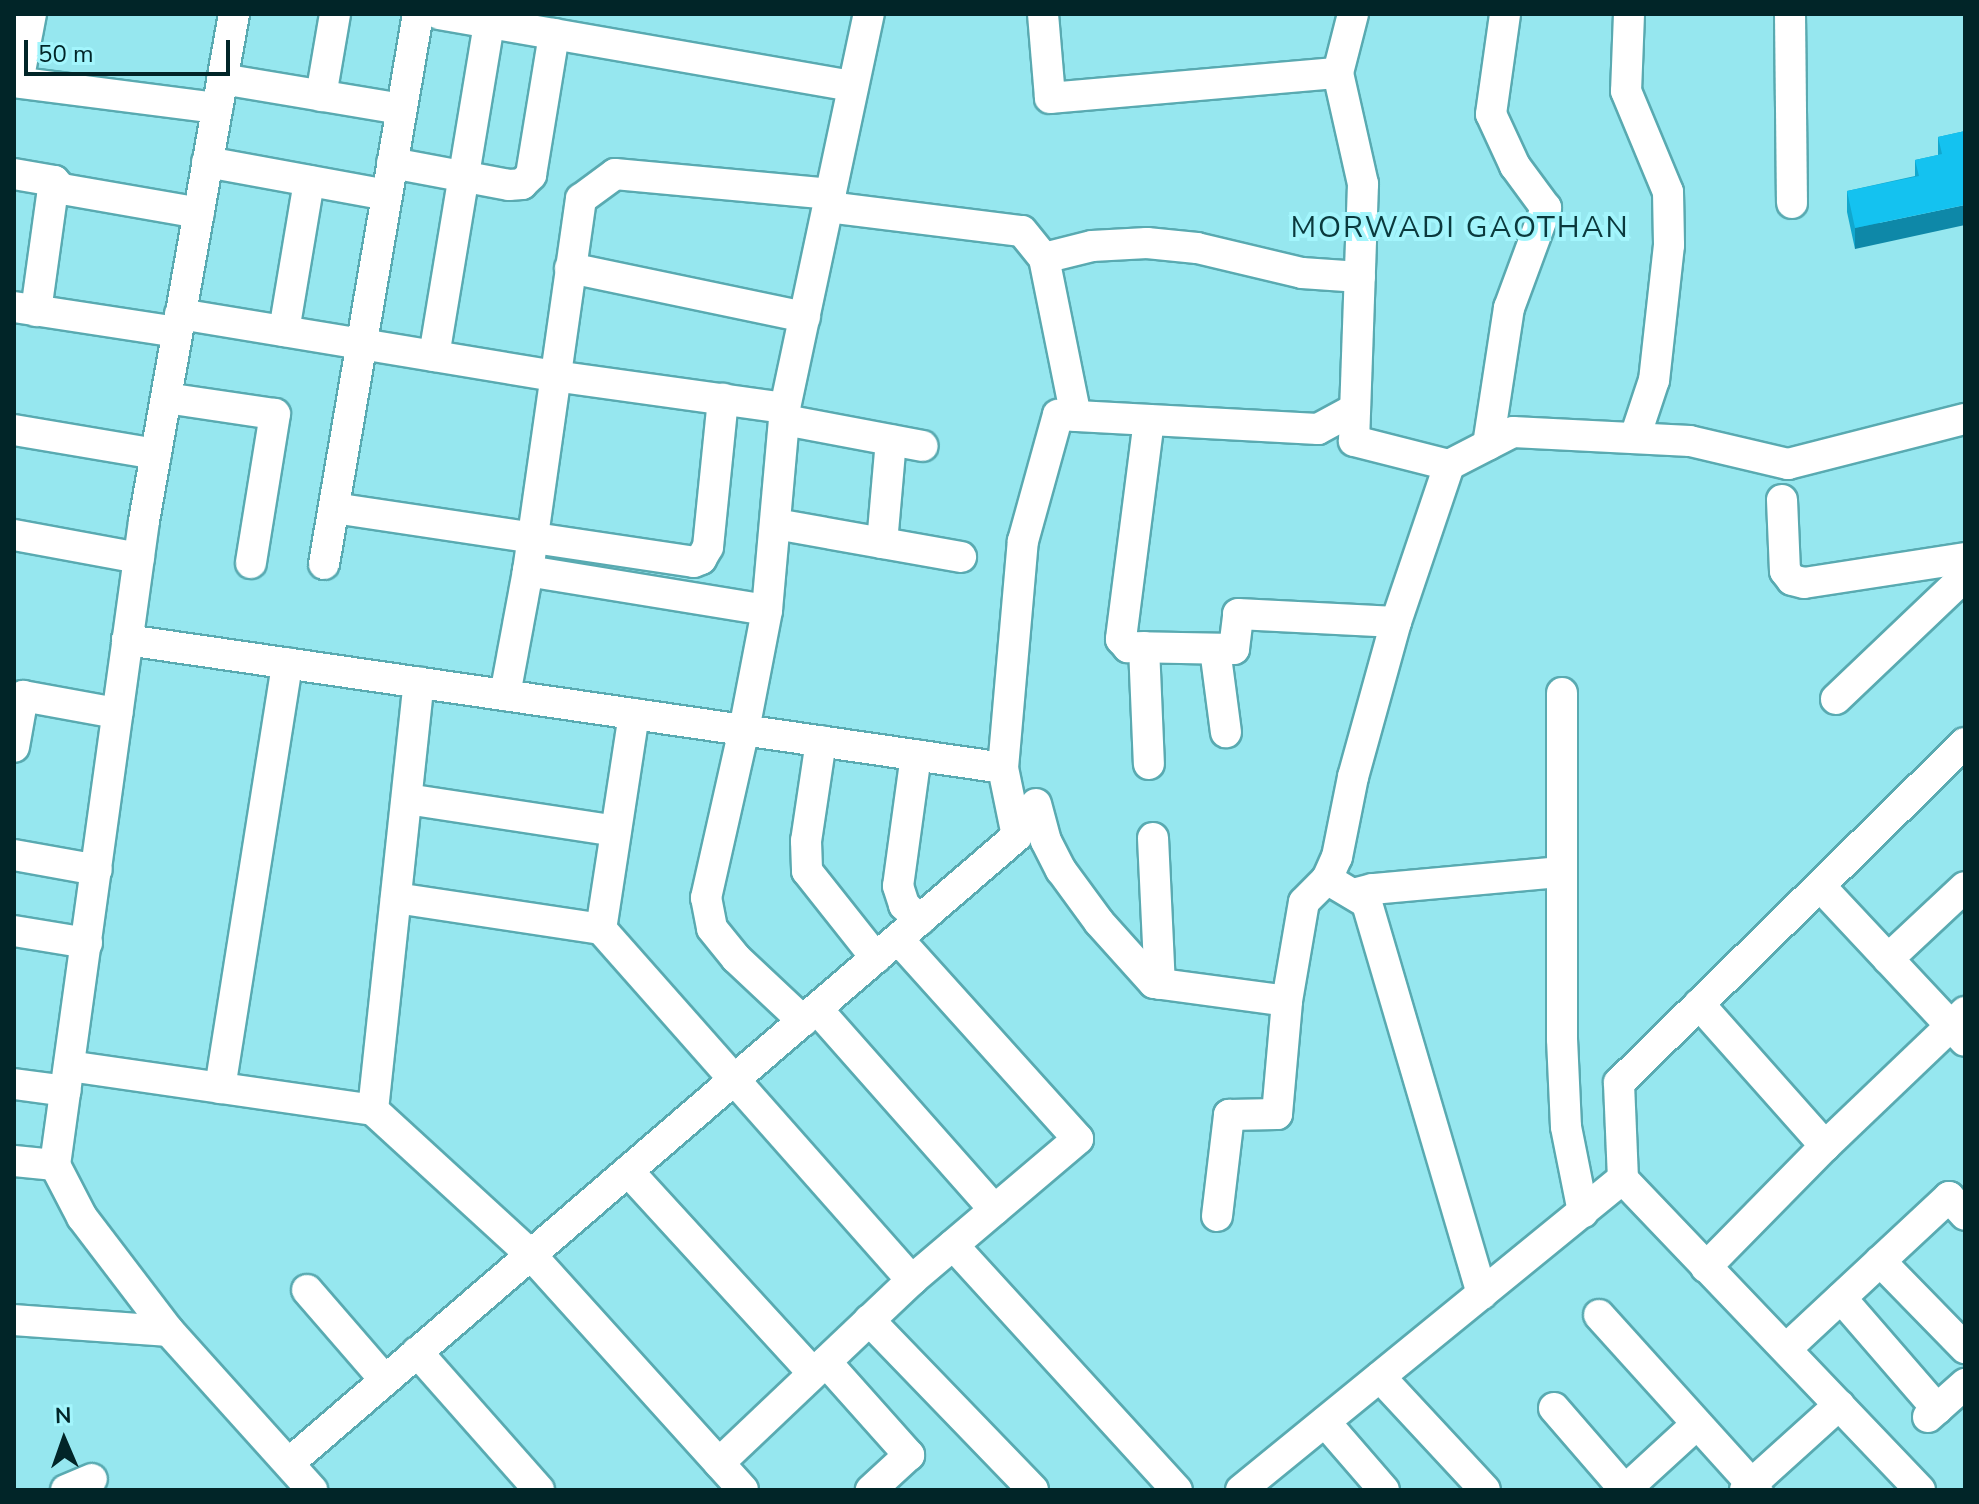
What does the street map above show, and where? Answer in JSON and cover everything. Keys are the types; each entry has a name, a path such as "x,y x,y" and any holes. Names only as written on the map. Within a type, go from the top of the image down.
{"street":[{"path":"31,14 16,82 321,96 401,109"},
{"path":"234,14 139,558 55,1165 82,1217 169,1331 312,1490"},
{"path":"321,96 335,14"},
{"path":"324,564 418,14"},
{"path":"439,14 853,86"},
{"path":"869,14 785,414 767,610 706,898 712,928 736,958 810,1015 995,1210"},
{"path":"1043,14 1050,98 1338,73"},
{"path":"1353,14 1338,73 1363,184 1354,441 1449,465 1513,432 1690,441 1788,464 1965,419"},
{"path":"1488,445 1509,308 1546,208 1515,166 1491,114 1505,14"},
{"path":"1629,14 1626,91 1668,192 1669,219 1654,380 1635,437"},
{"path":"1790,14 1792,203"},
{"path":"434,356 489,23"},
{"path":"392,163 509,185 522,184 531,175 554,34"},
{"path":"207,162 387,195"},
{"path":"14,174 54,181 62,189 199,213"},
{"path":"505,695 528,571 581,199 615,174 829,200 1022,231 1044,258 1076,416"},
{"path":"54,181 25,309 284,331 554,376 723,399 923,446"},
{"path":"284,331 309,181"},
{"path":"1044,258 1092,246 1147,243 1197,248 1302,273 1360,277"},
{"path":"570,268 805,317"},
{"path":"166,398 275,414 251,563"},
{"path":"334,508 694,562 701,559 708,547 723,399"},
{"path":"289,1463 1017,836 1003,768 1023,541 1058,415 1318,429 1355,409"},
{"path":"1149,420 1121,639 1128,647 1234,649 1238,614 1396,622"},
{"path":"14,430 156,454"},
{"path":"882,543 891,440"},
{"path":"1340,887 1337,857 1353,777 1396,622 1449,465"},
{"path":"1782,500 1785,571 1792,580 1804,583 1965,558"},
{"path":"776,524 961,557"},
{"path":"14,535 139,558"},
{"path":"528,571 767,610"},
{"path":"1836,699 1965,576"},
{"path":"127,640 1003,768"},
{"path":"1144,647 1149,764"},
{"path":"1215,649 1226,732"},
{"path":"220,1088 287,663"},
{"path":"373,1110 419,682"},
{"path":"1562,693 1560,872 1566,1127 1583,1212"},
{"path":"14,747 23,696 117,713"},
{"path":"601,929 634,714"},
{"path":"14,1084 68,1078 220,1088 373,1110 531,1255 731,1481 820,1368 912,1280 1078,1139 898,939 807,871 806,841 821,741"},
{"path":"898,939 904,905 898,886 916,755"},
{"path":"1920,1490 1623,1179 1619,1083 1820,886 1960,759"},
{"path":"407,799 616,831"},
{"path":"1036,804 1046,841 1061,870 1099,922 1154,983 1287,1001"},
{"path":"1153,838 1160,984"},
{"path":"14,855 97,870"},
{"path":"1217,1216 1229,1115 1277,1114 1287,1001 1304,902 1340,887 1373,889 1560,872"},
{"path":"1706,1267 1825,1146 1960,1027 1888,959 1820,886"},
{"path":"1340,887 1367,903 1482,1294"},
{"path":"1888,959 1965,887"},
{"path":"396,898 601,929 912,1280"},
{"path":"14,931 87,943"},
{"path":"1699,1004 1825,1146"},
{"path":"14,1161 55,1165"},
{"path":"628,1171 909,1455 871,1490"},
{"path":"1241,1490 1623,1179"},
{"path":"1786,1349 1949,1197 1965,1215"},
{"path":"953,1245 1177,1490"},
{"path":"1880,1261 1965,1348"},
{"path":"307,1290 385,1380"},
{"path":"1841,1298 1933,1413 1965,1384"},
{"path":"1599,1315 1751,1488 1839,1405"},
{"path":"14,1320 169,1331"},
{"path":"869,1320 1033,1490"},
{"path":"417,1352 539,1490"},
{"path":"1380,1377 1485,1490"},
{"path":"1554,1408 1625,1490 1696,1425"},
{"path":"1325,1422 1384,1490"}],"building":[{"path":"1965,131 1965,205 1855,228 1847,191 1919,176 1915,160 1942,154 1938,137"}],"district":[{"name":"MORWADI GAOTHAN","path":"1460,228"}]}
